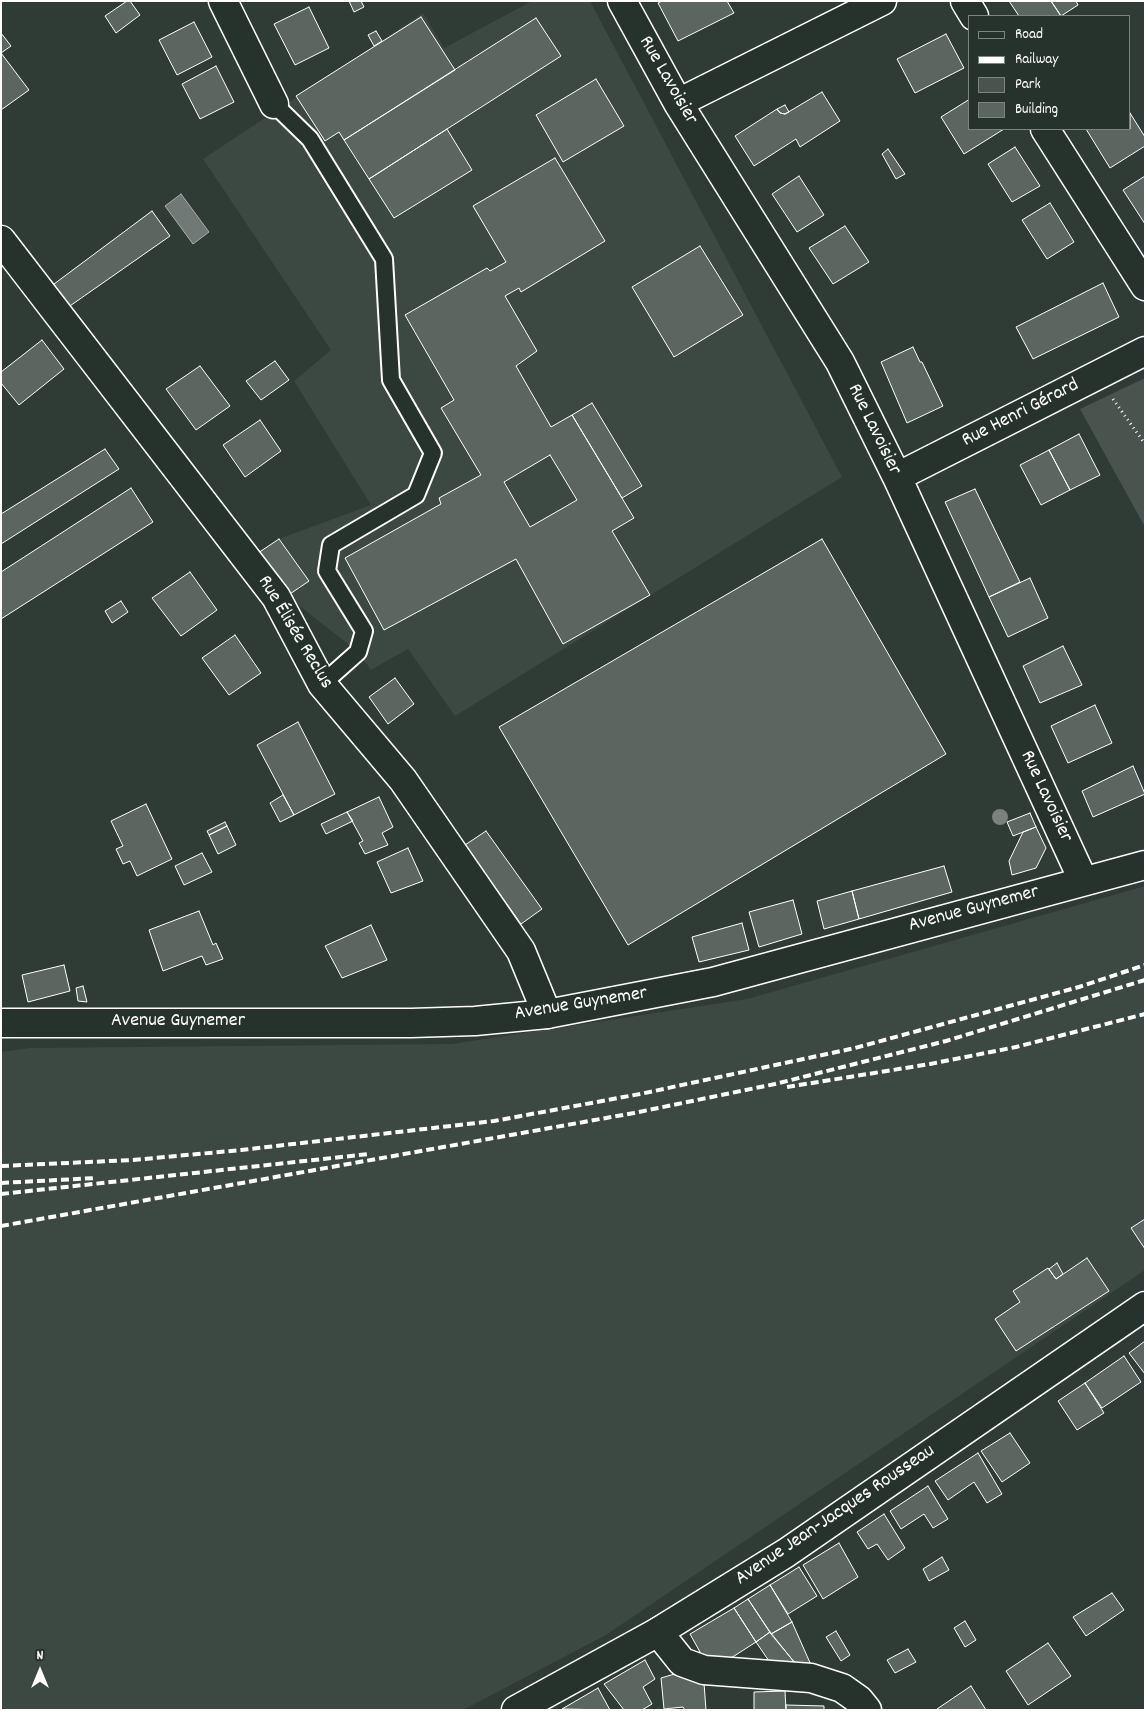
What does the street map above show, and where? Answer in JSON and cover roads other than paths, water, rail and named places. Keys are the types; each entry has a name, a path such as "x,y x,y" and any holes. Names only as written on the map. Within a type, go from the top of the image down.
{"street":[{"path":"223,1 274,104"},
{"name":"Rue Lavoisier","path":"622,1 678,103 840,362 897,477 1083,880"},
{"path":"678,103 882,1"},
{"path":"965,1 973,15"},
{"path":"1046,130 1145,286"},
{"name":"Rue Élisée Reclus","path":"1,240 276,597 322,684 403,780 521,952 547,1014"},
{"name":"Rue Henri Gérard","path":"897,477 1145,351"},
{"name":"Avenue Guynemer","path":"1,1023 411,1023 475,1021 547,1014 713,982 1083,880 1145,865"},
{"name":"Avenue Jean-Jacques Rousseau","path":"516,1710 658,1632 786,1553 1145,1306"},
{"path":"658,1632 682,1662 704,1670 811,1678 842,1688 859,1700 867,1710"}],"lane":[{"path":"274,104 310,139 384,259 391,380 433,453 416,495 331,545 326,571 364,631 358,652 322,684"}],"railway":[{"path":"1,1166 133,1160 241,1150 494,1121 640,1094 855,1048 1079,987 1145,965"},
{"path":"1,1226 634,1113 775,1084 946,1041 1145,980"},
{"path":"787,1087 930,1064 1016,1047 1145,1014"},
{"path":"1,1194 369,1154"},
{"path":"1,1183 96,1178"}]}
